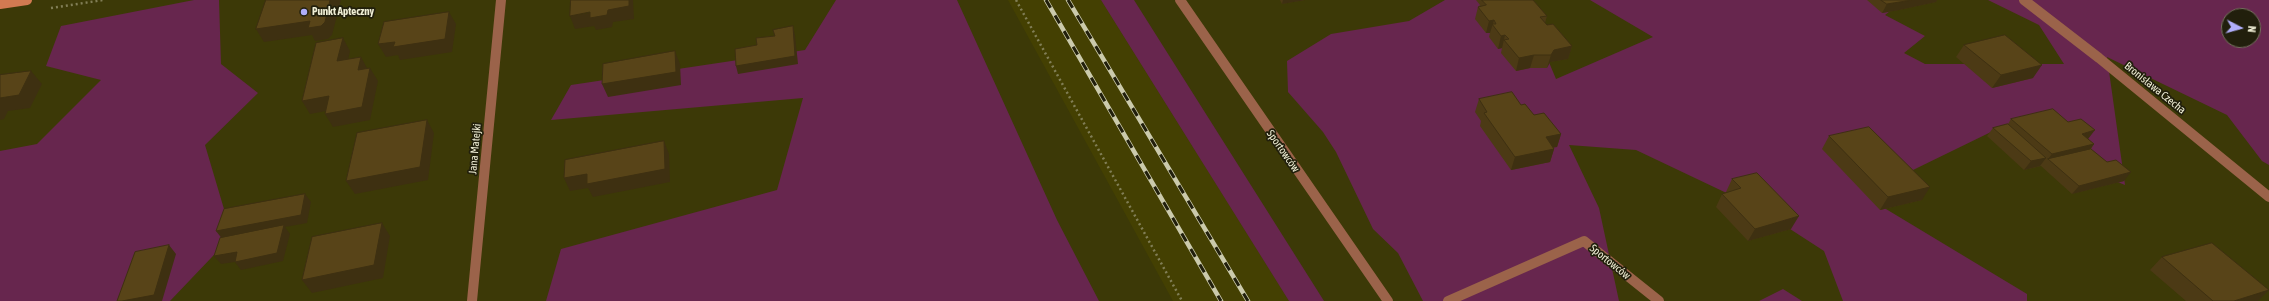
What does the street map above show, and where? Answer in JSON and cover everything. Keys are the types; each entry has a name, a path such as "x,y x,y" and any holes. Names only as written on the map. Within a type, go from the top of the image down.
{"street":[{"path":"0,4 27,0"},
{"name":"Jana Matejki","path":"472,301 501,0"},
{"name":"Sportowców","path":"1180,0 1388,301"},
{"name":"Bronisława Czecha","path":"2024,0 2100,58 2269,197"},
{"name":"Sportowców","path":"1448,301 1584,241 1659,301"}],"path":[{"path":"1016,0 1182,301"}],"shaded area":[{"path":"194,0 219,0 221,64 258,93 205,145 232,236 170,301 0,301 0,151 37,144 101,80 46,66 61,26"},
{"path":"836,0 957,0 1057,220 1099,301 546,301 561,249 777,190 803,98 551,120 571,85 805,50"},
{"path":"1008,0 1101,0 1289,301 1173,301"},
{"path":"1101,0 1134,0 1324,301 1289,301"},
{"path":"1445,0 1510,0 1527,10 1556,79 1653,37 1590,0 1904,0 1885,15 1925,36 1904,53 1925,64 2064,64 2039,25 1988,0 2269,0 2269,165 2262,161 2227,115 2107,57 2125,185 1993,131 1913,170 1876,203 2027,294 2027,301 1843,301 1824,251 1756,207 1636,150 1569,145 1599,208 1619,301 1423,301 1398,253 1373,229 1336,152 1323,132 1288,92 1287,61 1331,34 1409,21"},
{"path":"1783,289 1802,301 1759,301"}],"building":[{"path":"266,0 330,0 325,22 321,26 308,28 310,21 256,29"},
{"path":"571,0 629,0 629,6 608,10 607,15 590,18 590,12 570,16"},
{"path":"1482,0 1533,0 1547,16 1540,17 1547,25 1553,24 1572,46 1554,50 1551,55 1534,55 1519,58 1504,40 1509,39 1505,35 1501,36 1492,24 1496,24 1494,20 1489,21 1478,7 1486,5"},
{"path":"1881,0 1912,0 1887,4"},
{"path":"449,12 445,39 393,47 395,42 378,44 384,22"},
{"path":"793,26 795,56 736,66 735,49 757,45 756,38 775,36 773,30"},
{"path":"2005,35 2042,65 2001,75 1964,45"},
{"path":"343,38 337,61 361,57 358,70 370,68 362,107 325,114 329,96 302,101 316,43"},
{"path":"675,51 676,72 602,84 603,64"},
{"path":"31,71 19,95 0,98 0,75"},
{"path":"1512,92 1521,105 1525,104 1534,115 1544,113 1561,134 1546,137 1554,149 1515,157 1484,113 1487,112 1479,99"},
{"path":"2053,109 2068,122 2081,119 2095,130 2082,134 2094,144 2052,154 2011,119"},
{"path":"427,120 420,167 346,181 357,133"},
{"path":"2008,124 2046,158 2031,161 1993,128"},
{"path":"1869,127 1930,187 1888,197 1829,136"},
{"path":"664,141 665,169 587,184 587,174 564,178 565,160"},
{"path":"2091,149 2107,162 2116,160 2131,172 2079,186 2048,159"},
{"path":"1757,173 1799,216 1755,229 1722,194 1741,188 1732,179"},
{"path":"305,194 301,215 216,231 224,209"},
{"path":"382,223 374,265 302,280 312,237"},
{"path":"284,225 277,253 235,262 237,252 214,256 220,238"},
{"path":"2212,243 2269,290 2234,301 2213,301 2162,257"},
{"path":"169,245 154,295 117,301 135,252"}],"railway":[{"path":"1046,0 1221,301"},
{"path":"1068,0 1248,301"}],"place":[{"name":"Punkt Apteczny","path":"304,12"}]}
